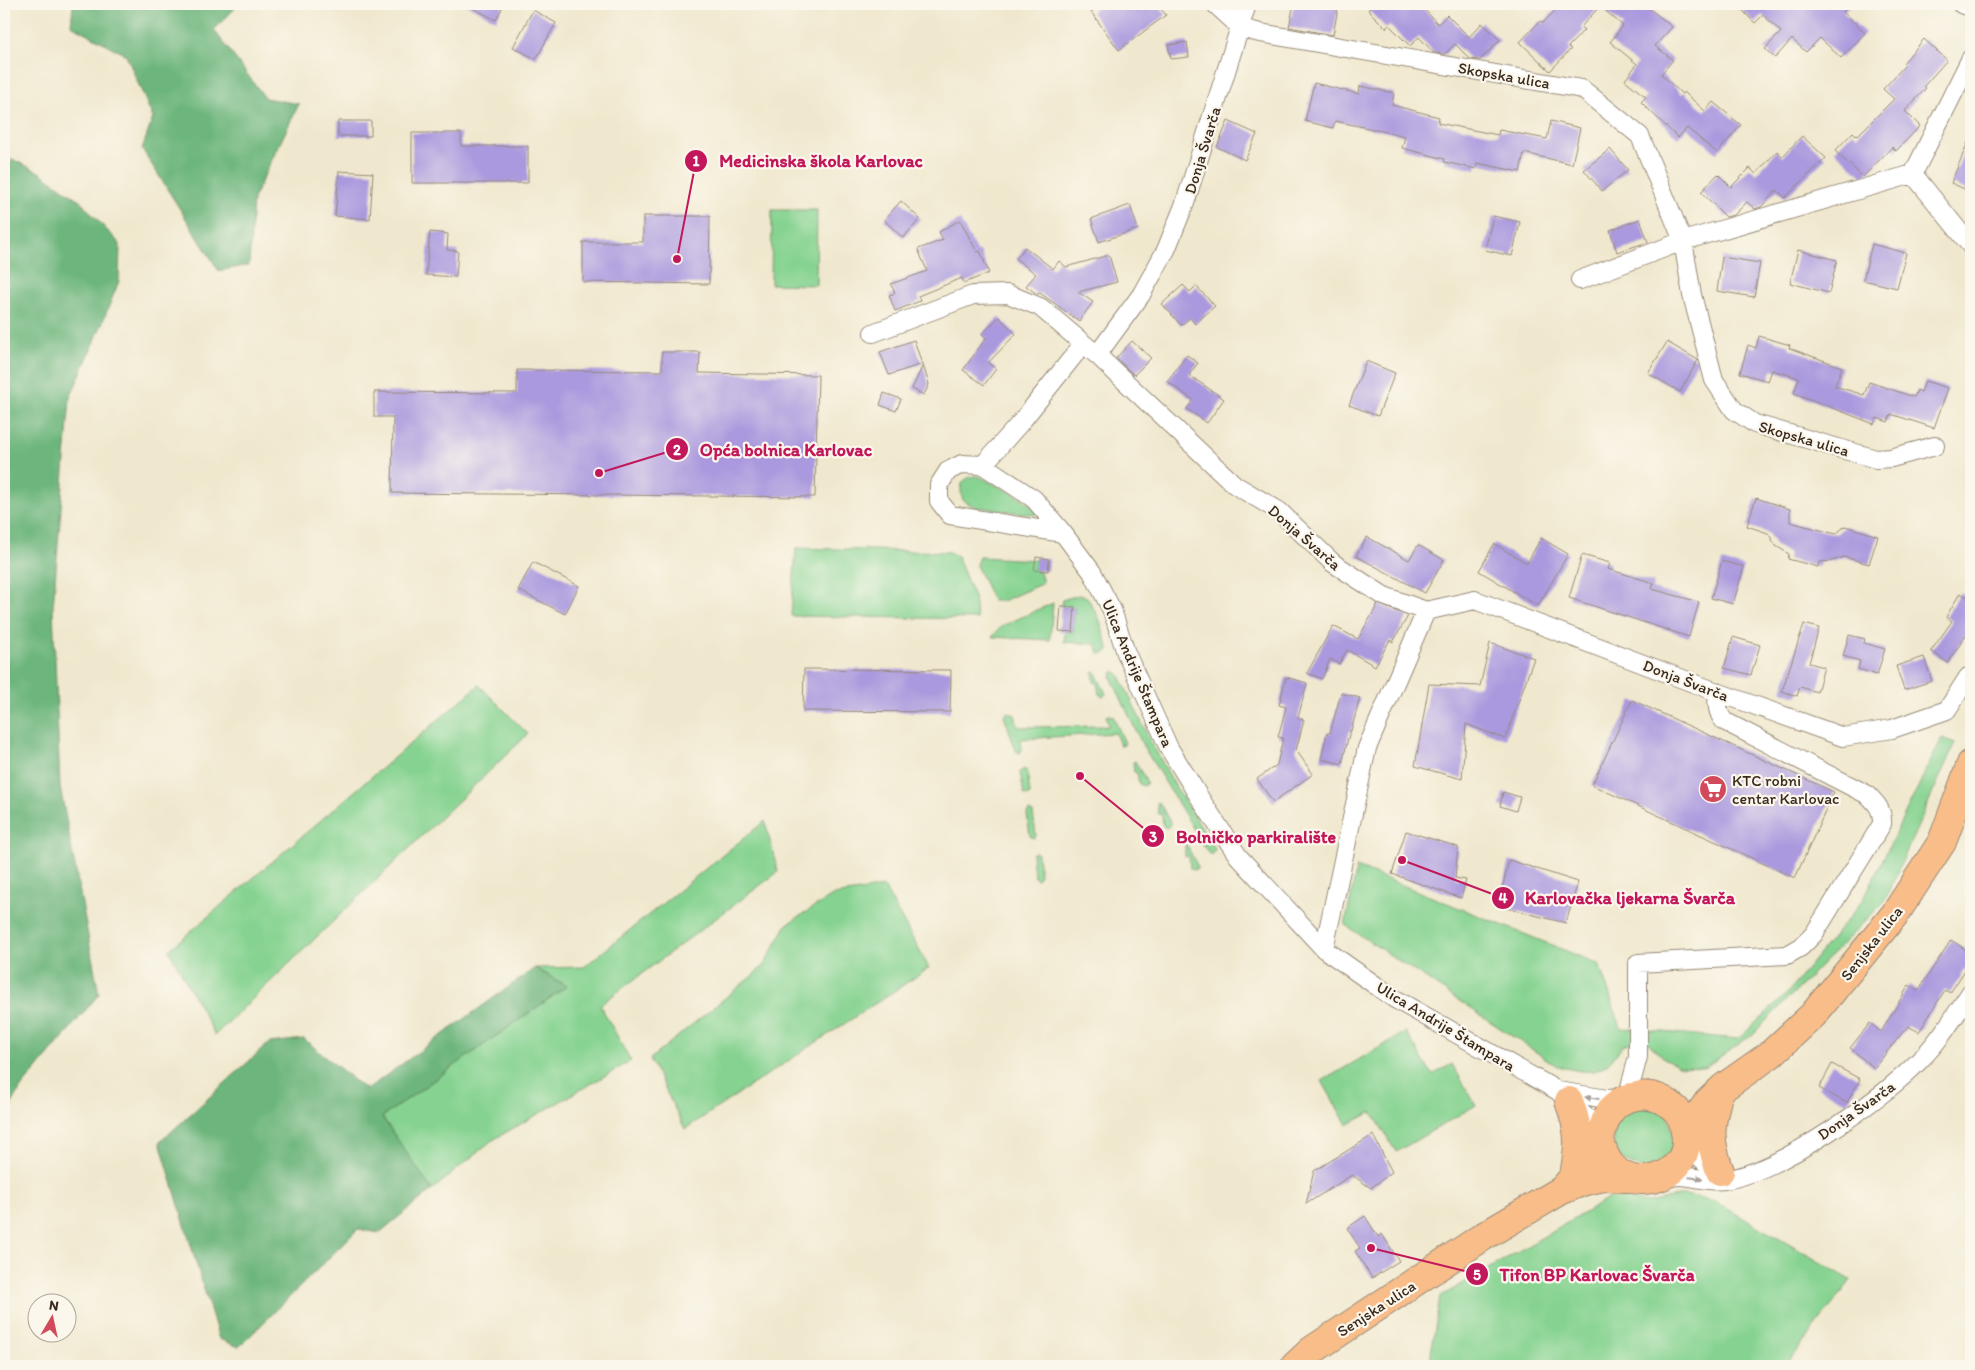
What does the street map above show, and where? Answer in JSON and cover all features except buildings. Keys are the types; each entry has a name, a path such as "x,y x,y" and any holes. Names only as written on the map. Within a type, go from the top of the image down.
{"main road":[{"name":"Senjska ulica","path":"1686,1137 1708,1102 1721,1090 1771,1054 1813,1015 1895,914 1942,842 1971,764"},
{"name":"Senjska ulica","path":"1654,1096 1691,1097 1721,1090"},
{"path":"1721,1090 1710,1131 1712,1152 1729,1174"},
{"path":"1640,1095 1654,1096 1666,1101 1676,1110 1684,1123 1686,1137 1684,1151 1678,1164 1667,1174 1655,1179 1640,1181 1627,1178 1615,1170 1606,1159 1602,1149 1600,1137 1606,1115 1627,1098 1640,1095"},
{"path":"1563,1096 1576,1120 1579,1138 1568,1183"},
{"name":"Senjska ulica","path":"1295,1366 1311,1351 1568,1183 1594,1152 1600,1137"},
{"name":"Senjska ulica","path":"1568,1183 1604,1177 1627,1178"}],"street":[{"path":"1215,4 1241,28"},
{"name":"Donja Švarča","path":"1247,4 1185,203 1166,250 1141,295 1090,350 1235,485 1279,511 1333,564 1384,596 1426,611 1475,600 1717,692 1843,737 1892,729 1947,710 1968,677"},
{"path":"1961,4 1971,8"},
{"name":"Skopska ulica","path":"1241,28 1582,89 1640,136 1683,241 1692,294 1714,380 1734,410 1755,424 1876,459 1891,458 1935,446"},
{"path":"1580,280 1683,241 1913,174 1971,58"},
{"path":"1913,174 1971,246"},
{"path":"874,332 973,294 1008,294 1040,307 1090,350 983,465 962,464 948,471 939,485 939,501 950,515 1063,533"},
{"name":"Ulica Andrije Štampara","path":"983,465 1034,499 1063,533 1092,572 1112,610 1126,653 1169,748 1238,856 1324,948 1395,999 1563,1096 1589,1119 1600,1137"},
{"path":"1324,948 1367,748 1426,611"},
{"path":"1627,1098 1638,1057 1638,963 1787,955 1801,947 1814,934 1882,824 1883,815 1879,806 1868,795 1724,722 1717,706 1717,692"},
{"name":"Donja Švarča","path":"1655,1179 1678,1176 1723,1180 1729,1174 1749,1173 1789,1155 1872,1102 1920,1060 1938,1041 1971,992"},
{"path":"1638,1057 1654,1096"},
{"name":"Ulica Andrije Štampara","path":"1563,1096 1607,1099 1627,1098"},
{"path":"1686,1137 1695,1154 1707,1165 1729,1174"}],"green space":[{"path":"239,4 214,30 265,98 299,104 253,199 249,265 219,271 142,149 153,118 126,55 71,25 73,5"},
{"path":"12,159 39,172 79,200 120,244 119,281 70,398 53,607 60,787 99,994 21,1088 4,1118 4,219 5,179"},
{"path":"772,210 817,210 816,285 771,284"},
{"path":"978,476 1018,496 1035,508 1037,515 974,507 963,500 961,486 968,478"},
{"path":"796,548 949,552 957,556 974,597 977,619 791,616"},
{"path":"979,557 1036,560 1035,570 1040,572 1043,583 1003,601 993,601 976,565"},
{"path":"1079,595 1087,597 1099,618 1109,650 1104,654 1099,653 1096,644 1064,642 1065,631 1073,632 1075,608 1061,606 1062,600"},
{"path":"1053,603 1050,640 992,637 1002,626"},
{"path":"1095,671 1106,694 1103,697 1099,694 1097,683 1094,682 1093,672"},
{"path":"1114,671 1119,674 1151,742 1178,791 1215,849 1213,854 1209,854 1143,746 1111,677"},
{"path":"479,685 528,734 215,1035 169,950"},
{"path":"1007,712 1015,715 1018,727 1109,726 1106,716 1113,716 1125,743 1123,746 1120,745 1115,733 1021,739 1022,749 1020,753 1016,751 1004,715"},
{"path":"1942,738 1955,743 1884,902 1753,1034 1704,1068 1681,1067 1664,1058 1647,1042 1624,1044 1609,1062 1596,1070 1580,1071 1557,1066 1345,925 1357,867 1599,964 1621,1028 1738,1039 1786,995 1863,900"},
{"path":"1135,761 1147,783 1143,786 1139,784 1137,773 1134,772 1133,762"},
{"path":"1023,769 1027,771 1030,794 1027,796 1024,794 1020,772"},
{"path":"1159,802 1171,824 1167,828 1163,826 1162,814 1158,814 1157,803"},
{"path":"1029,811 1033,813 1036,836 1034,838 1030,836 1027,814"},
{"path":"765,821 778,872 600,1005 631,1061 491,1141 432,1190 382,1117 567,986 535,968 584,967"},
{"path":"1186,844 1198,867 1194,870 1190,868 1189,856 1185,856"},
{"path":"1035,852 1038,854 1040,876 1037,879 1034,877 1032,854"},
{"path":"884,887 929,968 685,1129 650,1059 763,967 787,924 834,895"},
{"path":"535,968 567,986 382,1117 432,1190 379,1233 358,1229 239,1347 219,1339 160,1142 269,1043 304,1039 366,1090"},
{"path":"1406,1032 1432,1075 1452,1064 1476,1105 1396,1152 1372,1112 1347,1125 1322,1081"},
{"path":"1635,1105 1666,1113 1676,1143 1665,1163 1644,1170 1616,1157 1612,1126"},
{"path":"1684,1195 1712,1200 1851,1280 1786,1366 1432,1366 1431,1353 1440,1297 1613,1196 1649,1203"}],"place":[{"name":"Medicinska škola Karlovac","path":"677,259"},
{"name":"Opća bolnica Karlovac","path":"599,473"},
{"name":"Bolničko parkiralište","path":"1080,776"},
{"name":"KTC robni centar Karlovac","path":"1713,789"},
{"name":"Karlovačka ljekarna Švarča","path":"1402,860"},
{"name":"Tifon BP Karlovac Švarča","path":"1371,1248"}]}
